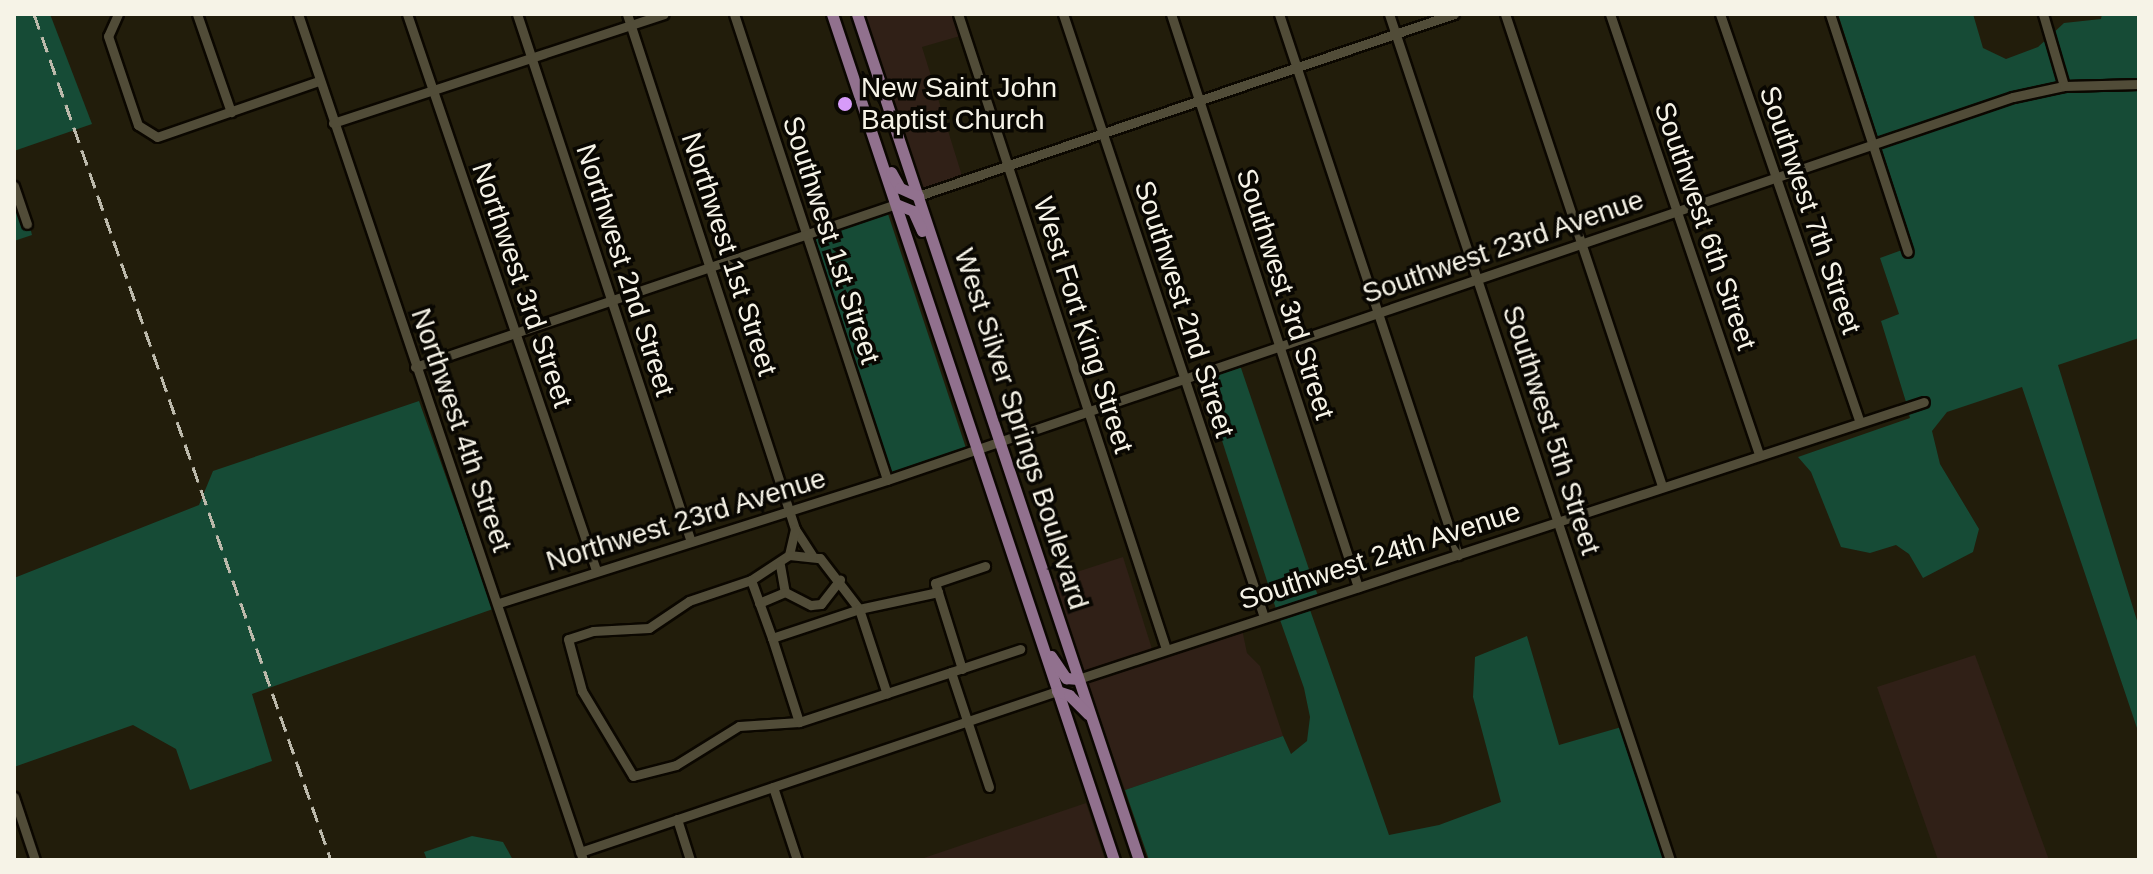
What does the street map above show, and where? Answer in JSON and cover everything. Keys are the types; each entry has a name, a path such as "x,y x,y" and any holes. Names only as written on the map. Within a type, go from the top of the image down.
{"main road":[{"name":"West Silver Springs Boulevard","path":"832,14 1114,860"},
{"name":"West Silver Springs Boulevard","path":"857,14 1139,860"},
{"path":"868,123 876,126 894,180 918,196"},
{"path":"896,204 907,206 917,217 942,292 952,299"},
{"path":"1043,647 1066,678 1078,679"},
{"path":"1057,691 1069,695 1090,717"}],"street":[{"path":"118,14 108,36 138,125 146,133 157,137 319,81"},
{"path":"197,14 231,112"},
{"name":"Northwest 4th Street","path":"298,14 415,367 499,603 581,856"},
{"name":"Northwest 3rd Street","path":"407,14 596,570"},
{"name":"Northwest 2nd Street","path":"517,14 690,539"},
{"name":"Northwest 1st Street","path":"627,14 795,529"},
{"path":"333,123 664,14"},
{"name":"Southwest 1st Street","path":"734,14 887,480"},
{"name":"West Fort King Street","path":"958,14 1166,649"},
{"name":"Southwest 2nd Street","path":"1063,14 1264,617"},
{"name":"Southwest 3rd Street","path":"1171,14 1358,587"},
{"path":"1279,14 1458,555"},
{"name":"Southwest 5th Street","path":"1389,14 1670,860"},
{"path":"918,196 1454,14"},
{"path":"1505,14 1662,485"},
{"name":"Southwest 6th Street","path":"1610,14 1758,452"},
{"name":"Southwest 7th Street","path":"1720,14 1859,421"},
{"path":"1830,14 1908,252"},
{"path":"2043,14 2064,86"},
{"name":"Southwest 23rd Avenue","path":"887,480 2013,97 2064,86 2139,84"},
{"path":"14,186 27,224"},
{"path":"415,367 896,204"},
{"name":"Southwest 24th Avenue","path":"1078,679 1458,555 1758,452 1924,402"},
{"name":"Northwest 23rd Avenue","path":"499,603 789,507 887,480"},
{"path":"795,529 812,555 840,580 859,609 887,694"},
{"path":"795,529 789,555 780,565 751,580 689,601 649,628 593,631 568,639 582,691 633,776 676,765 739,726 799,722 1020,649"},
{"path":"789,555 812,555"},
{"path":"780,565 785,592"},
{"path":"962,669 935,583 985,566"},
{"path":"751,580 799,722"},
{"path":"759,603 785,592 811,605 821,604 840,580"},
{"path":"772,638 859,609 938,592"},
{"path":"951,672 989,787"},
{"path":"581,856 677,819 1057,691"},
{"path":"773,787 797,860"},
{"path":"14,797 35,860"},
{"path":"677,819 690,860"}],"shaded area":[{"path":"863,14 953,14 960,36 922,47 963,179 922,191"},
{"path":"1123,557 1152,649 1084,672 1052,580"},
{"path":"1242,629 1247,653 1260,666 1283,736 1125,790 1087,681"},
{"path":"1975,655 2049,860 1938,860 1877,687"},
{"path":"1086,803 1105,860 918,860"}],"green space":[{"path":"14,14 50,14 92,124 14,151"},
{"path":"1838,14 1973,14 1983,48 2006,59 2038,47 2064,23 2101,19 2102,14 2139,14 2139,338 2058,365 2139,627 2139,734 2022,387 1947,412 1932,431 1940,464 1979,529 1973,552 1923,578 1909,554 1896,545 1870,553 1841,547 1811,472 1798,457 1910,418 1908,411 1930,404 1927,396 1906,402 1881,321 1899,314 1880,258 1902,250 1905,258 1914,255 1913,246"},
{"path":"14,201 23,229 30,227 32,235 14,241"},
{"path":"887,211 966,448 891,476 812,237"},
{"path":"1240,365 1318,596 1276,609 1202,378"},
{"path":"419,401 493,609 252,694 272,761 190,790 176,749 133,725 14,767 14,578 199,505 213,471"},
{"path":"1309,607 1389,835 1439,825 1501,802 1473,697 1475,657 1527,636 1559,745 1625,726 1668,860 1149,860 1125,790 1283,736 1291,754 1307,741 1310,717 1304,688 1279,617"},
{"path":"472,836 503,842 513,860 427,860 424,852"}],"railway":[{"path":"34,14 331,860"}],"place":[{"name":"New Saint John Baptist Church","path":"845,104"}]}
